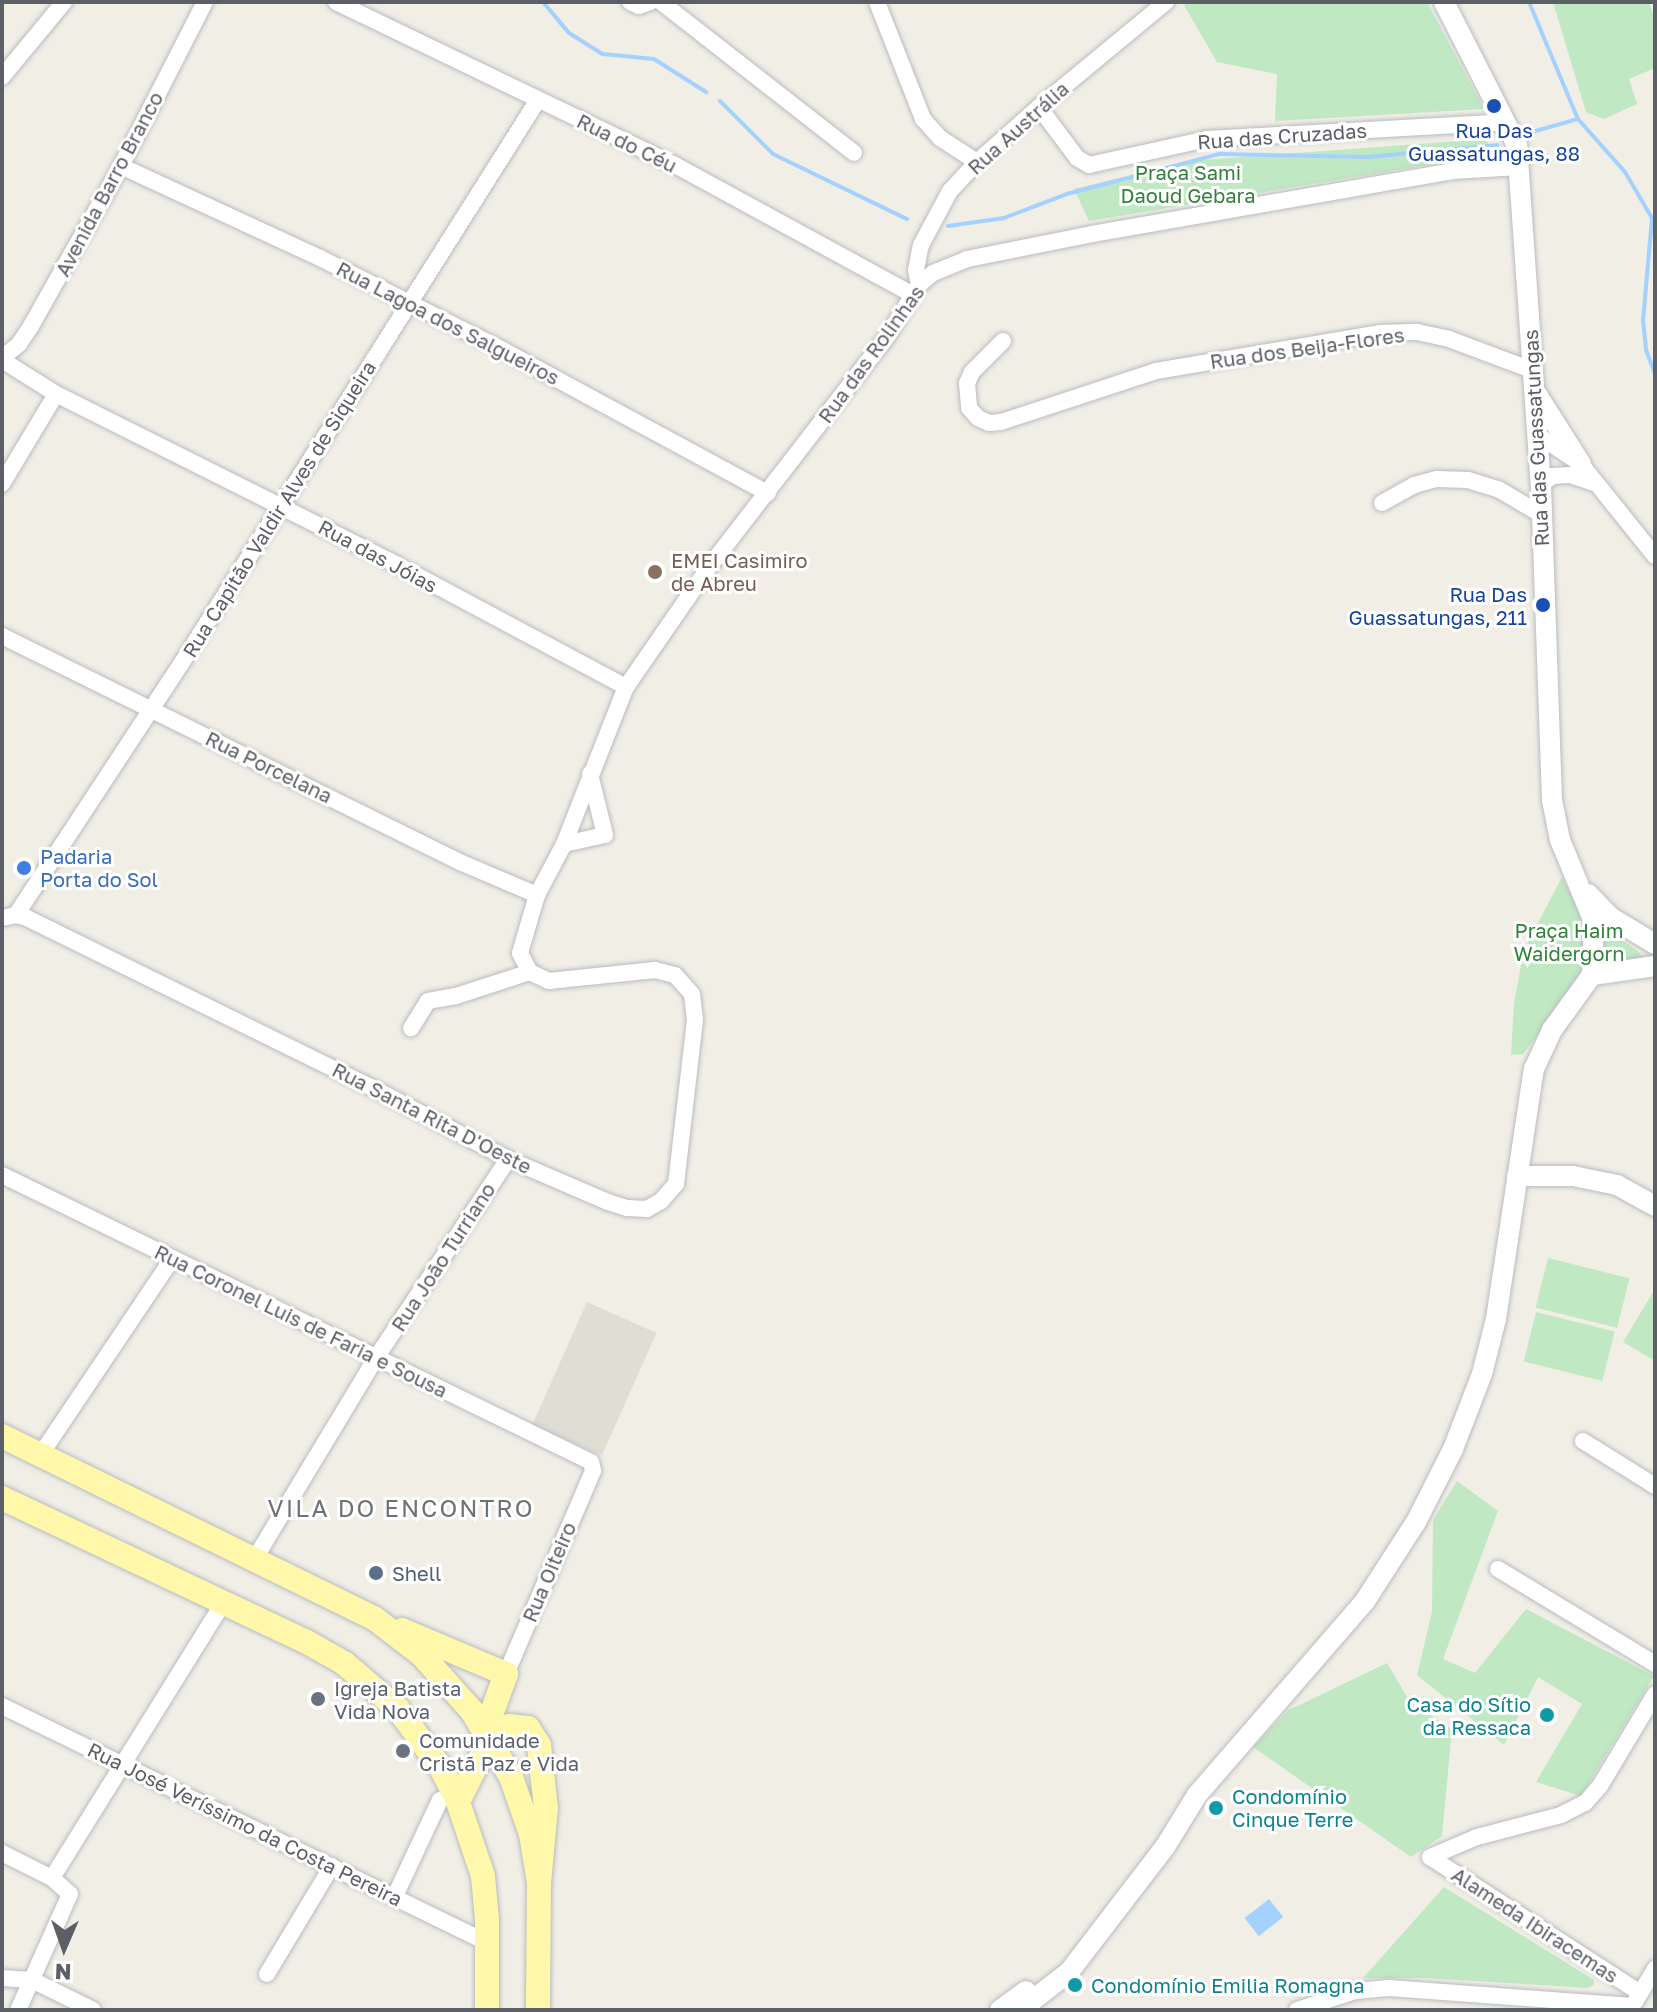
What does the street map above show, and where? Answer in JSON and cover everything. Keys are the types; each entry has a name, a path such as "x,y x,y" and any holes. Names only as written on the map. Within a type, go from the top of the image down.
{"main road":[{"path":"2,1436 39,1457 374,1618 506,1674 488,1734 449,1801"},
{"path":"2,1498 305,1641 374,1685 413,1727 441,1768 449,1801 483,1876 488,1943 487,2010"},
{"path":"374,1618 436,1668 488,1734 523,1807 539,1883"},
{"path":"488,1734 520,1725 534,1734 539,1745 546,1808 539,1883 538,2010"}],"street":[{"path":"2,77 64,2"},
{"name":"Avenida Barro Branco","path":"2,359 19,344 31,326 121,166 205,2"},
{"name":"Rua do Céu","path":"336,2 675,165 916,290"},
{"path":"630,2 639,6 650,2"},
{"path":"661,2 854,153"},
{"path":"877,2 923,119 940,138 977,162"},
{"name":"Rua Austrália","path":"916,290 917,257 936,211 977,162 1166,2"},
{"name":"Rua das Guassatungas","path":"1444,2 1517,145 1541,485 1552,800 1560,840 1580,886"},
{"name":"Rua Capitão Valdir Alves de Siqueira","path":"9,916 152,709 538,100"},
{"name":"Rua das Cruzadas","path":"1039,107 1077,158 1089,165 1207,139 1507,122"},
{"name":"Rua Lagoa dos Salgueiros","path":"121,166 320,258 514,356 768,493"},
{"name":"Rua das Rolinhas","path":"530,972 520,953 537,895 564,844 626,687 712,563 888,335 916,290 948,265 981,256 1400,180 1519,167"},
{"name":"Rua dos Beija-Flores","path":"1003,341 972,372 967,383 969,408 978,418 1001,422 1156,371 1380,333 1417,332 1449,339 1533,380"},
{"name":"Rua das Jóias","path":"2,359 56,394 282,506 626,687"},
{"path":"1533,380 1581,464 1655,556"},
{"path":"2,484 56,394"},
{"path":"1536,434 1581,464"},
{"path":"1541,485 1552,476 1570,475 1596,484"},
{"path":"1382,503 1414,485 1437,479 1468,480 1498,489 1542,515"},
{"name":"Rua Porcelana","path":"2,636 462,863 537,895"},
{"path":"564,844 605,835 590,773"},
{"path":"1580,886 1610,917 1655,944"},
{"path":"1006,2010 1062,1964 1076,1959 1149,1868 1197,1795 1365,1601 1416,1522 1453,1449 1482,1374 1496,1319 1534,1069 1552,1030 1592,975 1594,922 1580,886"},
{"name":"Rua Santa Rita D'Oeste","path":"9,916 358,1081 508,1159 627,1208 647,1209 676,1184 695,1019 692,994 686,984 664,970 549,981 530,972"},
{"path":"1592,975 1655,966"},
{"path":"411,1028 428,1001 456,996 530,972"},
{"name":"Rua João Turriano","path":"254,1560 376,1358 508,1159"},
{"name":"Rua Coronel Luis de Faria e Sousa","path":"2,1175 587,1459 593,1471"},
{"path":"1517,1176 1573,1176 1617,1185 1655,1206"},
{"path":"39,1457 172,1259"},
{"path":"1583,1441 1655,1486"},
{"name":"Rua Oiteiro","path":"506,1674 593,1471"},
{"path":"1498,1569 1655,1664"},
{"path":"52,1878 224,1602"},
{"name":"Alameda Ibiracemas","path":"1634,2003 1430,1857 1477,1837 1561,1815 1585,1803 1600,1786 1655,1694"},
{"name":"Rua José Veríssimo da Costa Pereira","path":"2,1706 488,1943"},
{"path":"395,1896 449,1801"},
{"path":"2,1853 52,1878 70,1894 18,2010"},
{"path":"267,1974 332,1866"},
{"path":"1297,2010 1355,1991 1389,1988 1634,2003 1655,1969"},
{"path":"2,1978 32,1980 93,2010"}],"shaded area":[{"path":"587,1302 656,1333 602,1455 532,1424"}],"green space":[{"path":"1188,2 1427,2 1484,109 1275,121 1277,74 1217,62 1184,5"},
{"path":"1553,2 1649,2 1655,19 1655,68 1629,79 1637,104 1604,119 1586,112"},
{"name":"Praça Sami Daoud Gebara","path":"1486,139 1493,154 1089,221 1074,189 1189,161"},
{"name":"Praça Haim Waidergorn","path":"1562,877 1574,901 1647,959 1584,976 1523,1054 1511,1055 1514,1003 1524,950"},
{"path":"1548,1258 1630,1278 1617,1328 1536,1307"},
{"path":"1655,1289 1655,1361 1623,1342"},
{"path":"1536,1312 1615,1332 1602,1381 1524,1361"},
{"path":"1457,1481 1498,1511 1443,1659 1475,1673 1526,1609 1654,1676 1581,1796 1536,1782 1582,1704 1538,1677 1504,1745 1417,1675 1432,1612 1433,1520"},
{"path":"1387,1663 1410,1702 1452,1729 1442,1836 1411,1857 1253,1747 1289,1710"},
{"path":"1444,1887 1594,1980 1594,1985 1587,1988 1426,1978 1363,1978"}],"water":[{"path":"1269,1899 1283,1917 1259,1936 1245,1918"}],"waterway":[{"path":"543,2 569,33 603,54 654,59 706,92"},
{"path":"1529,2 1578,119 1625,172 1652,218 1643,320 1646,350 1655,374"},
{"path":"720,101 773,154 907,219"},
{"path":"1532,132 1578,119"},
{"path":"948,226 1004,218 1067,194 1219,154 1368,157 1497,145"}],"place":[{"name":"Rua Das Guassatungas, 88","path":"1494,106"},
{"name":"EMEI Casimiro de Abreu","path":"655,572"},
{"name":"Rua Das Guassatungas, 211","path":"1543,605"},
{"name":"Padaria Porta do Sol","path":"24,868"},
{"name":"Shell","path":"376,1573"},
{"name":"Igreja Batista Vida Nova","path":"318,1699"},
{"name":"Casa do Sítio da Ressaca","path":"1547,1715"},
{"name":"Comunidade Cristã Paz e Vida","path":"403,1751"},
{"name":"Condomínio Cinque Terre","path":"1216,1808"},
{"name":"Condomínio Emilia Romagna","path":"1075,1985"}],"district":[{"name":"VILA DO ENCONTRO","path":"401,1508"}]}
